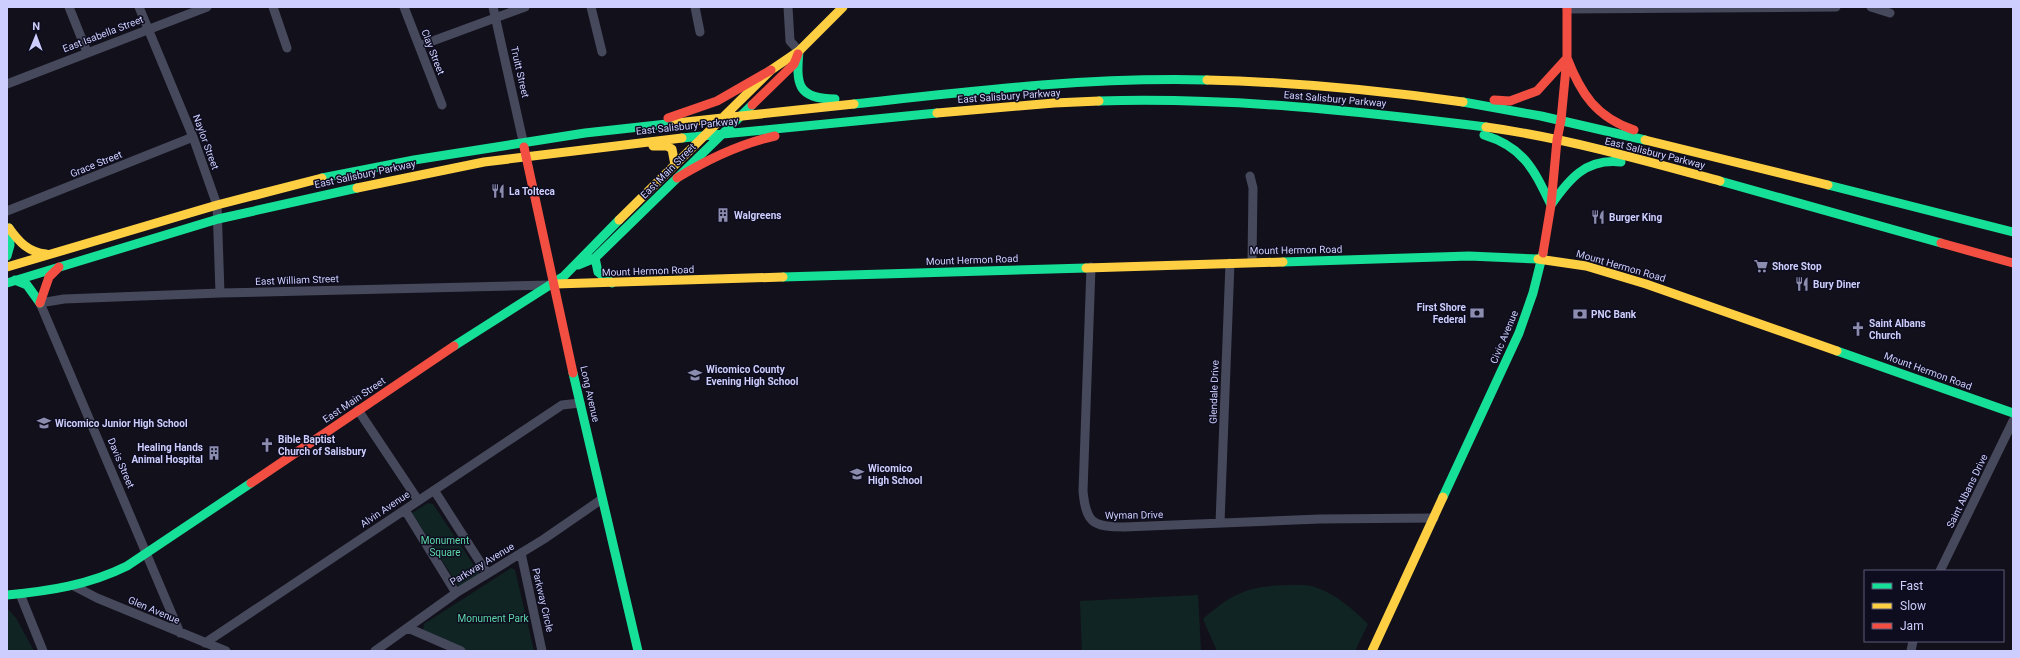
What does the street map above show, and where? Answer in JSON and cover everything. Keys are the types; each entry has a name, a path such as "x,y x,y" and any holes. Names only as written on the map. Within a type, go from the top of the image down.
{"main road":[{"name":"East Main Street","path":"7,595 74,586 114,573 522,301 555,284 578,264 586,252 771,70 799,51 843,7"},
{"name":"Civic Avenue","path":"1372,651 1519,333 1533,293 1542,258 1551,205 1557,140 1561,120 1568,58 1567,8"},
{"name":"East Main Street","path":"578,264 595,258 737,117 794,64 799,51"},
{"path":"799,51 798,82 801,89 815,99 822,100 856,97 897,100"},
{"path":"1426,97 1453,94 1510,101 1537,91 1560,64 1568,58 1578,86 1587,100 1598,110 1622,126 1691,144 1758,167"},
{"path":"646,126 717,101 771,70"},
{"name":"East Salisbury Parkway","path":"7,267 216,204 370,168 523,141 646,126 1037,84 1133,80 1265,82 1426,97 1501,108 1561,120 1758,167 2013,232"},
{"name":"East Salisbury Parkway","path":"11,282 218,219 405,177 526,156 619,144 802,125 814,126 968,110 1054,103 1139,100 1229,102 1375,113 1499,130 1557,140 1725,183 2013,263"},
{"path":"1375,113 1400,123 1477,133 1499,138 1522,155 1532,166 1551,205 1566,184 1580,170 1594,164 1610,160 1640,166 1688,179 1725,183"},
{"path":"677,178 713,156 750,141 803,130 814,126"},
{"name":"Long Avenue","path":"523,141 580,403 638,651"},
{"path":"619,144 641,148 660,146 670,147 674,152 675,165"},
{"path":"8,225 27,249 37,254 48,254"},
{"path":"7,256 10,245 8,225"},
{"name":"Mount Hermon Road","path":"555,284 1469,256 1542,258 1586,266 1652,286 2013,413"},
{"path":"595,258 598,272 612,283"},
{"path":"40,303 49,277 60,266"},
{"path":"11,282 23,281 27,284 40,303"}],"street":[{"path":"69,7 87,52"},
{"name":"Naylor Street","path":"139,7 193,137 216,204 218,219 220,293"},
{"name":"East Isabella Street","path":"7,84 207,7"},
{"path":"273,7 287,48"},
{"name":"Clay Street","path":"404,7 442,105"},
{"name":"Truitt Street","path":"494,7 523,141"},
{"path":"419,46 496,16 525,7"},
{"path":"591,7 602,52"},
{"path":"695,7 700,32"},
{"path":"788,7 790,41 799,51"},
{"path":"1567,8 1836,7"},
{"path":"1871,7 1890,13"},
{"name":"Grace Street","path":"7,211 193,137"},
{"path":"1250,176 1253,188 1252,262"},
{"name":"Glendale Drive","path":"1220,523 1230,263"},
{"name":"Wyman Drive","path":"1091,267 1083,491 1089,518 1100,526 1110,527 1434,518"},
{"name":"East William Street","path":"40,303 64,299 220,293 555,284"},
{"name":"Davis Street","path":"40,303 147,552 180,633"},
{"name":"Alvin Avenue","path":"205,643 562,405 580,403"},
{"path":"358,410 418,500"},
{"name":"Saint Albans Drive","path":"1940,570 2013,421"},
{"path":"434,490 487,573"},
{"name":"Parkway Avenue","path":"375,651 456,593 487,573 521,554 602,499"},
{"path":"405,510 456,593"},
{"name":"Parkway Circle","path":"521,554 542,651"},
{"name":"Glen Avenue","path":"74,586 97,598 226,651"},
{"path":"20,594 43,651"},
{"path":"408,628 461,651"}],"green space":[{"name":"Monument Square","path":"428,503 433,504 479,573 459,587 412,513"},
{"name":"Monument Park","path":"511,568 515,570 534,651 464,651 423,631 424,624"},
{"path":"1304,585 1331,594 1355,611 1368,624 1355,651 1217,651 1203,619 1216,608 1238,594 1260,587"},
{"path":"1198,595 1201,651 1082,651 1080,601"},
{"path":"7,608 16,618 34,651 7,651"}],"traffic: fast":[{"path":"799,51 799,81 806,93 822,98 835,99"},
{"path":"854,104 986,90 1074,83 1207,80"},
{"path":"1099,101 1196,101 1293,106 1486,127"},
{"path":"1463,102 1541,116 1645,140"},
{"path":"578,265 595,258 752,105"},
{"path":"682,138 937,113"},
{"path":"322,178 414,160 585,133 676,123"},
{"path":"1484,135 1509,146 1526,161 1539,181 1551,205 1572,179 1588,167 1598,163 1621,162"},
{"path":"1720,181 1941,243"},
{"path":"1828,185 2013,232"},
{"path":"7,283 218,219 357,188"},
{"path":"454,346 564,276 619,220"},
{"path":"7,256 10,245 9,228"},
{"path":"1443,497 1519,333 1533,293 1543,253"},
{"path":"1283,262 1469,256 1538,259"},
{"path":"595,258 598,272 612,283"},
{"path":"783,277 1086,268"},
{"path":"15,280 27,285 40,303"},
{"path":"1837,351 2013,413"},
{"path":"573,373 638,651"},
{"path":"7,595 68,586 113,573 127,566 251,483"}],"traffic: slow":[{"path":"619,220 771,70 799,51 843,7"},
{"path":"1207,80 1335,87 1463,102"},
{"path":"937,113 1054,103 1099,101"},
{"path":"676,123 854,104"},
{"path":"1486,127 1574,143 1720,181"},
{"path":"357,188 484,162 682,138"},
{"path":"1645,140 1828,185"},
{"path":"653,146 667,146 672,149 675,165"},
{"path":"7,267 217,205 322,178"},
{"path":"9,228 24,246 34,251 46,254"},
{"path":"1538,259 1586,266 1646,284 1837,351"},
{"path":"1086,268 1283,262"},
{"path":"555,284 783,277"},
{"path":"1372,651 1443,497"}],"traffic: jam":[{"path":"1543,253 1551,205 1557,140 1561,120 1567,58 1567,7"},
{"path":"752,105 794,64 798,54"},
{"path":"1494,100 1510,101 1537,91 1567,58 1578,83 1592,103 1609,118 1634,130"},
{"path":"668,118 717,101 771,70"},
{"path":"677,178 724,153 749,143 775,136"},
{"path":"524,147 573,373"},
{"path":"1941,243 2013,263"},
{"path":"40,303 49,277 59,267"},
{"path":"251,483 454,346"}],"place":[{"name":"La Tolteca","path":"498,191"},
{"name":"Walgreens","path":"723,215"},
{"name":"Burger King","path":"1598,217"},
{"name":"Shore Stop","path":"1761,266"},
{"name":"Bury Diner","path":"1802,284"},
{"name":"First Shore Federal","path":"1477,313"},
{"name":"PNC Bank","path":"1580,314"},
{"name":"Saint Albans Church","path":"1858,329"},
{"name":"Wicomico County Evening High School","path":"695,375"},
{"name":"Wicomico Junior High School","path":"44,423"},
{"name":"Bible Baptist Church of Salisbury","path":"267,445"},
{"name":"Healing Hands Animal Hospital","path":"214,453"},
{"name":"Wicomico High School","path":"857,474"}]}
